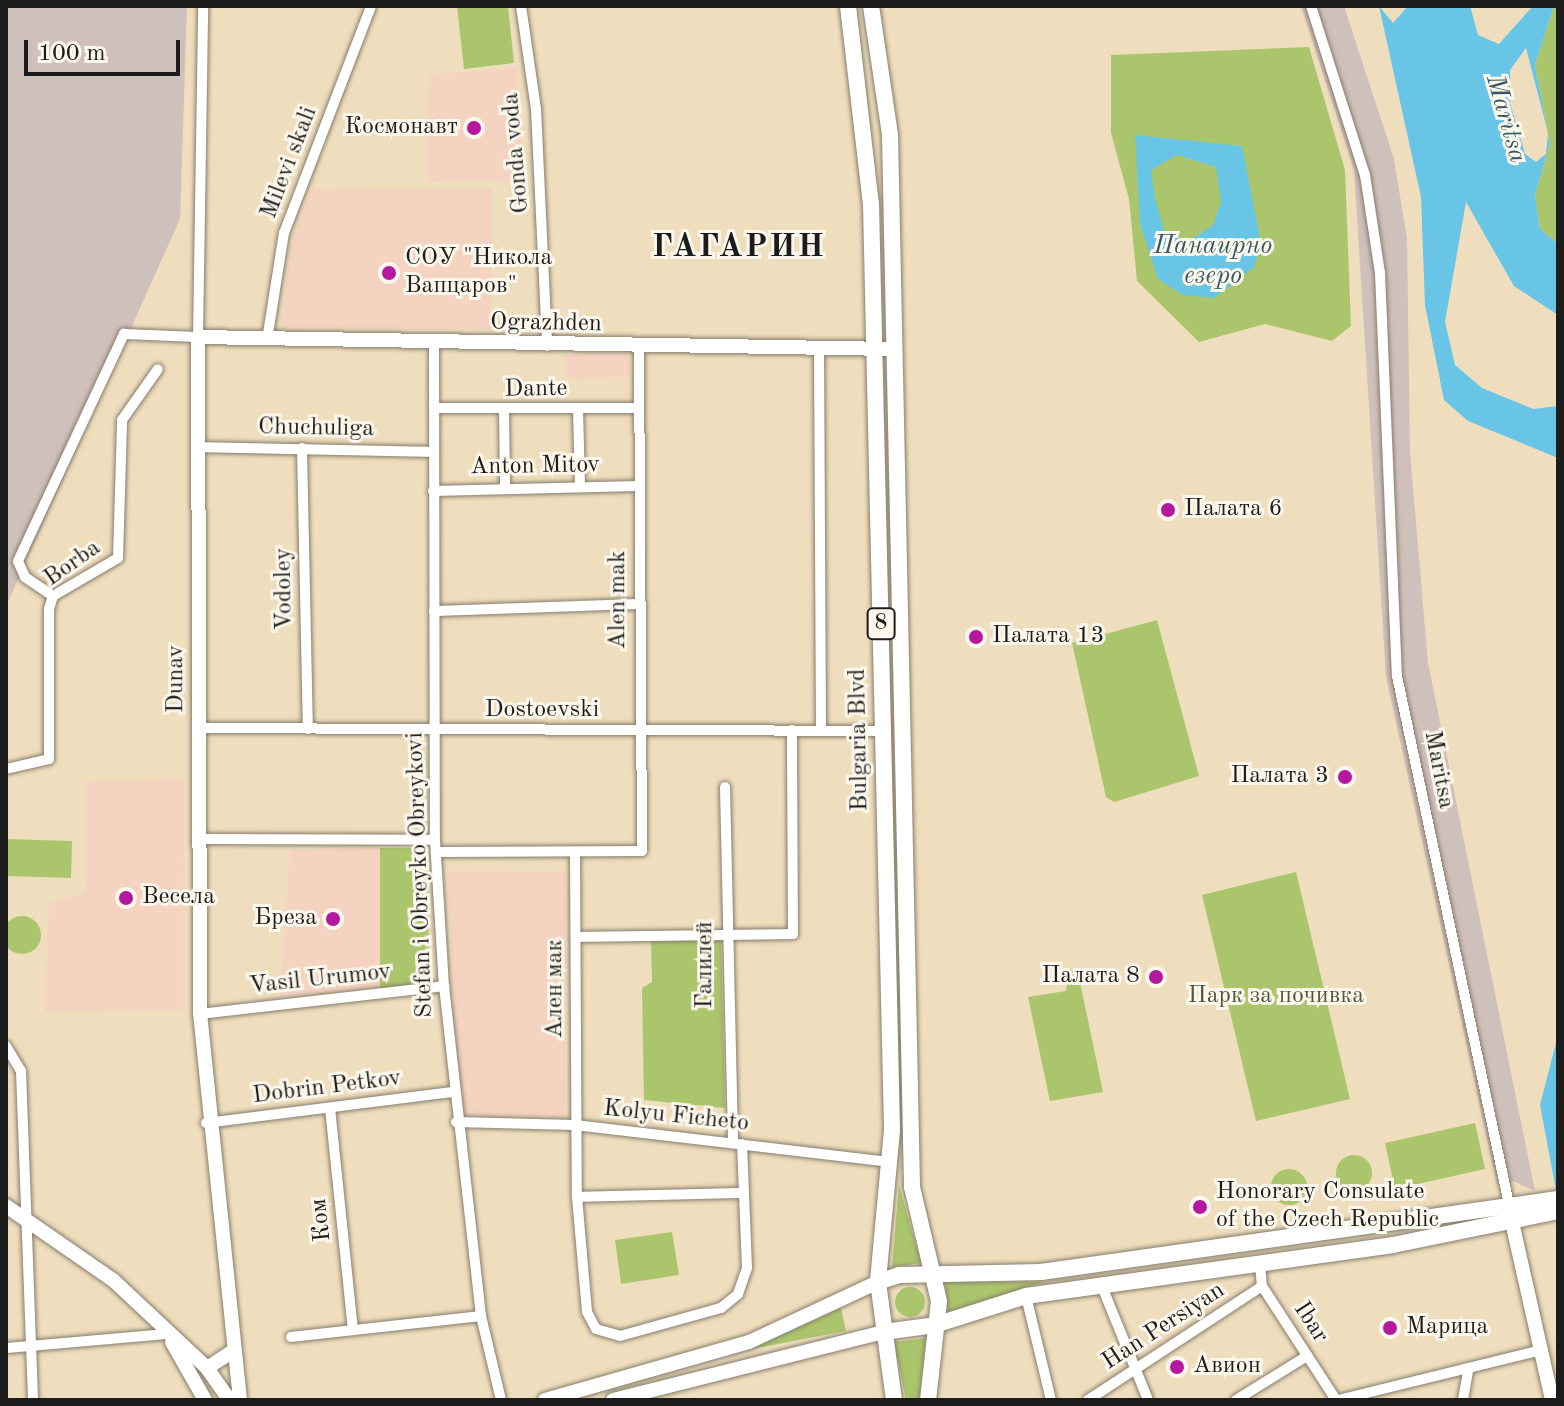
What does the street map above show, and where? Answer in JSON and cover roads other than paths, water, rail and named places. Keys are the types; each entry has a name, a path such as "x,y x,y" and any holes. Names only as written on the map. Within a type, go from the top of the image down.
{"main road":[{"name":"Bulgaria Blvd","path":"848,6 868,137 884,731 891,1162 878,1282"},
{"name":"8","path":"871,6 890,135 912,1187 939,1301 928,1400"},
{"path":"884,1332 935,1325 1026,1296 1260,1264 1551,1207"},
{"path":"878,1282 931,1275 1041,1272 1511,1216"},
{"name":"8","path":"878,1282 894,1400"}],"street":[{"name":"Dunav","path":"203,6 198,337 200,1014 206,1123 240,1400"},
{"name":"Milevi skali","path":"267,340 284,233 371,6"},
{"name":"Gonda voda","path":"521,6 537,125 547,346"},
{"name":"Maritsa","path":"1311,6 1365,175 1380,273 1397,676 1552,1400"},
{"path":"53,596 25,577 18,561 124,334 198,337"},
{"name":"Ograzhden","path":"198,337 639,348 895,349"},
{"name":"Stefan i Obreyko Obreykovi","path":"434,344 435,840 444,986 456,1122 481,1316 501,1400"},
{"path":"819,347 821,729"},
{"name":"Alen mak","path":"575,852 642,851 639,348"},
{"name":"Borba","path":"6,769 49,759 53,596 118,558 122,420 158,369"},
{"name":"Dante","path":"434,408 638,408"},
{"path":"578,409 580,485"},
{"path":"504,410 505,486"},
{"name":"Chuchuliga","path":"198,447 433,452"},
{"name":"Vodoley","path":"302,448 308,729"},
{"name":"Anton Mitov","path":"433,491 505,486 638,486"},
{"path":"434,611 639,604"},
{"name":"Dostoevski","path":"200,728 884,731"},
{"path":"577,937 726,935 795,930 792,730"},
{"name":"Галилей","path":"725,787 726,935 738,1143 744,1193 746,1278"},
{"path":"200,839 435,840"},
{"path":"436,852 575,852"},
{"name":"Ален мак","path":"575,852 575,1125 577,1197 587,1312 610,1336 721,1308 746,1278"},
{"name":"Vasil Urumov","path":"200,1014 444,986"},
{"path":"6,1046 21,1071 22,1216 33,1400"},
{"name":"Dobrin Petkov","path":"206,1123 453,1092"},
{"name":"Ком","path":"330,1108 353,1329"},
{"name":"Kolyu Ficheto","path":"456,1122 575,1125 891,1162"},
{"path":"577,1197 744,1193"},
{"path":"6,1206 88,1259 207,1368 229,1400"},
{"name":"Ibar","path":"1260,1264 1262,1286 1337,1400"},
{"path":"545,1400 749,1342 878,1282"},
{"path":"1101,1284 1148,1400"},
{"name":"Han Persiyan","path":"1088,1400 1262,1286"},
{"path":"1026,1296 1051,1400"},
{"path":"291,1337 481,1316"},
{"path":"6,1348 166,1332"},
{"path":"166,1332 205,1400"},
{"path":"613,1400 884,1332"},
{"path":"1337,1400 1468,1371 1541,1350"},
{"path":"207,1368 233,1351"},
{"path":"1236,1400 1307,1356"},
{"path":"1463,1400 1468,1371"}],"water":[{"path":"1379,6 1393,23 1408,6 1470,6 1478,35 1499,44 1533,6 1554,6 1535,65 1548,132 1526,48 1510,70 1510,103 1525,154 1536,162 1546,154 1548,133 1550,144 1535,195 1540,229 1558,244 1558,315 1514,286 1466,202 1445,322 1455,365 1482,388 1533,409 1558,406 1558,458 1468,421 1444,400 1425,305 1421,197"},
{"name":"Панаирно езеро","path":"1135,135 1242,146 1261,243 1254,267 1214,298 1183,295 1158,279 1140,224","holes":["1177,155 1216,167 1221,202 1213,225 1191,240 1165,235 1151,170"]},
{"path":"1558,1035 1558,1201 1540,1105"}],"place":[{"name":"Космонавт","path":"474,128"},
{"name":"СОУ \"Никола Вапцаров\"","path":"389,273"},
{"name":"Палата 6","path":"1168,510"},
{"name":"Палата 13","path":"976,637"},
{"name":"Палата 3","path":"1345,777"},
{"name":"Весела","path":"126,898"},
{"name":"Бреза","path":"333,919"},
{"name":"Палата 8","path":"1156,977"},
{"name":"Honorary Consulate of the Czech Republic","path":"1200,1207"},
{"name":"Марица","path":"1390,1328"},
{"name":"Авион","path":"1177,1367"}],"district":[{"name":"ГАГАРИН","path":"739,248"}],"park label":[{"name":"Парк за почивка","path":"1276,997"}]}
